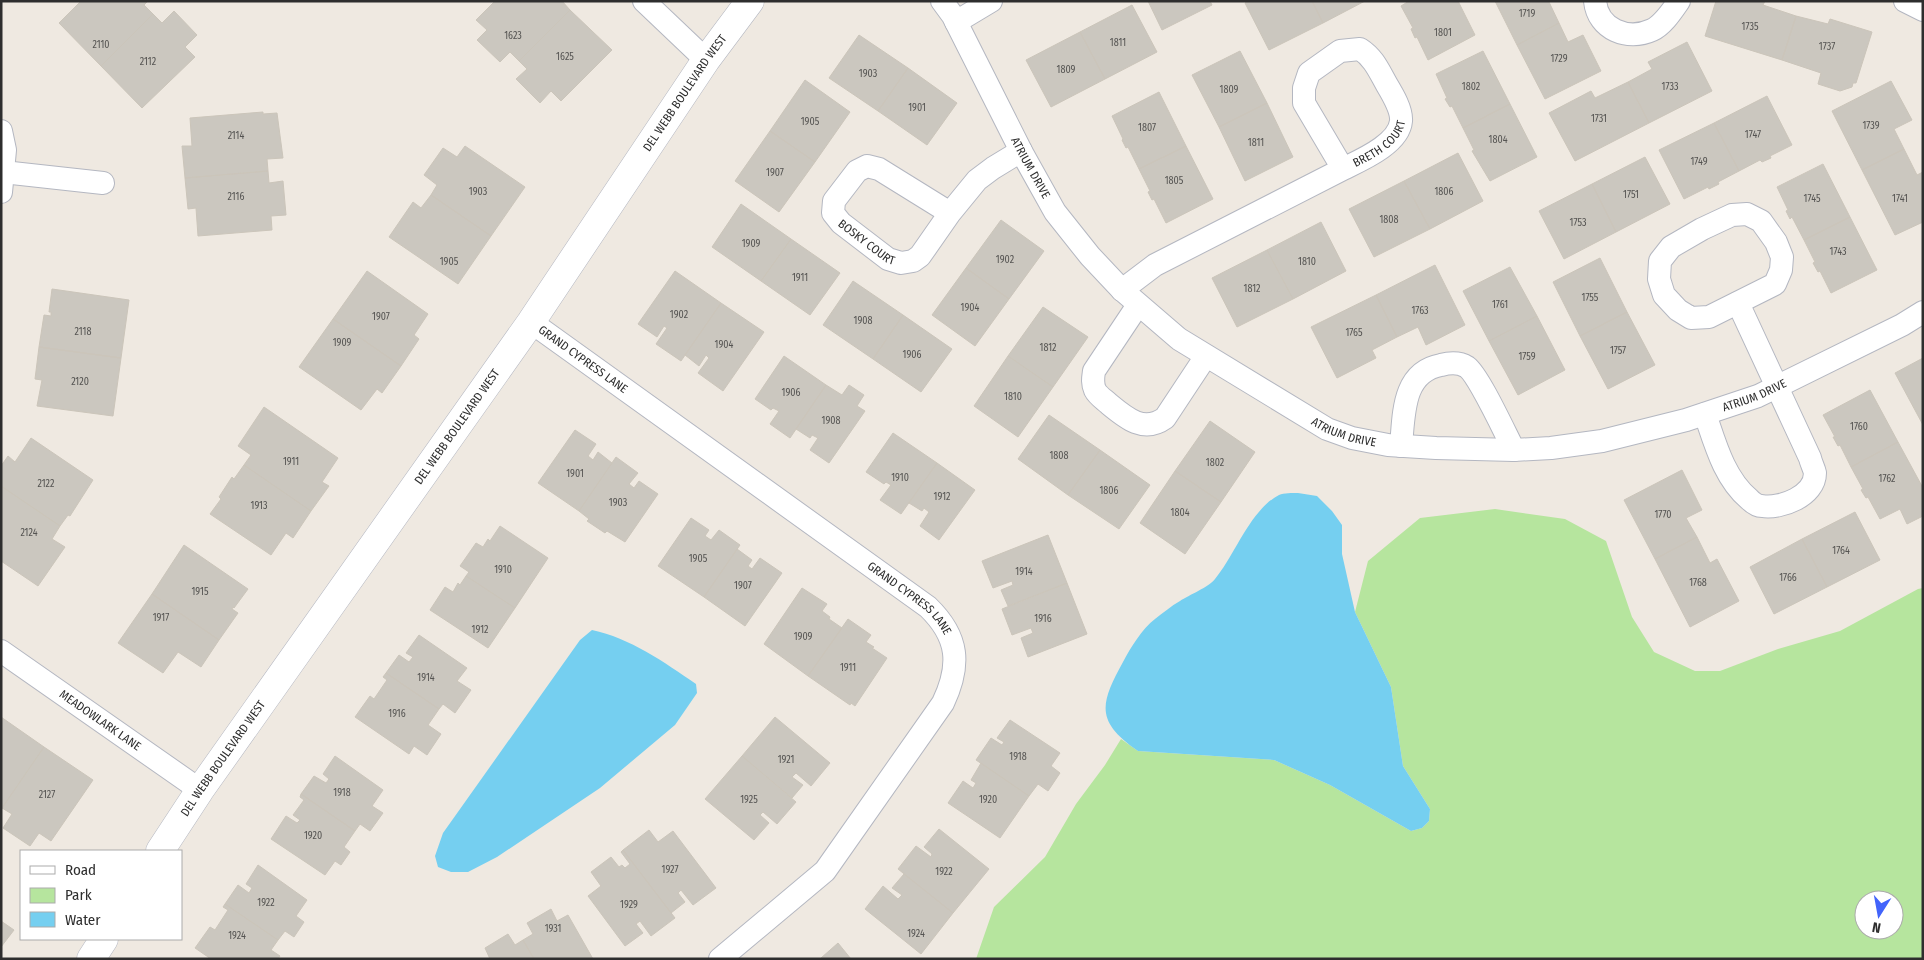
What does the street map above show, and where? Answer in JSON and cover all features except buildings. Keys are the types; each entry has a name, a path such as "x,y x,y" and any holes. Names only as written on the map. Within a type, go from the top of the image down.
{"street":[{"path":"644,1 706,60"},
{"name":"DEL WEBB BOULEVARD WEST","path":"161,850 200,790 531,322 706,60 750,1"},
{"name":"ATRIUM DRIVE","path":"942,1 956,22 1054,212 1090,256 1138,305 1179,339 1327,429 1352,438 1401,446 1483,450 1551,448 1602,442 1705,414 1758,396 1902,326 1923,312"},
{"path":"956,22 991,1"},
{"path":"1595,1 1604,23 1617,32 1636,36 1654,29 1679,1"},
{"path":"1905,1 1923,10"},
{"name":"BRETH COURT","path":"1122,290 1155,264 1343,169 1387,144 1398,132 1401,120 1395,100 1371,56 1360,49 1340,51 1309,73 1304,88 1304,103 1343,169"},
{"path":"1,131 5,150 2,182 103,183"},
{"name":"BOSKY COURT","path":"950,213 879,169 867,166 857,171 834,201 833,213 841,223 888,259 900,263 913,262 920,256 950,213 977,180 1021,151"},
{"path":"1747,214 1761,221 1776,242 1782,257 1781,270 1775,284 1738,303 1709,317 1691,318 1678,310 1664,295 1660,279 1660,261 1671,248 1702,229 1732,215 1747,214"},
{"path":"1705,414 1719,456 1733,481 1748,498 1760,506 1780,506 1803,495 1813,483 1815,472 1738,303"},
{"path":"1138,305 1094,371 1093,382 1096,392 1117,410 1135,423 1157,424 1165,418 1206,356"},
{"name":"GRAND CYPRESS LANE","path":"531,322 928,607 941,620 950,635 954,650 954,669 950,688 943,703 825,871 720,959"},
{"path":"1401,446 1405,404 1413,382 1430,367 1453,362 1467,367 1481,386 1514,450"},
{"name":"MEADOWLARK LANE","path":"1,651 200,790"},
{"path":"91,959 103,940"}],"green space":[{"path":"1495,509 1565,519 1606,541 1632,617 1654,652 1695,671 1720,671 1778,649 1840,631 1923,588 1923,959 976,959 994,907 1045,857 1076,804 1105,765 1121,739 1138,751 1274,760 1330,785 1411,831 1422,828 1429,821 1430,809 1403,766 1391,687 1355,612 1368,561 1420,518"}],"water":[{"path":"1298,493 1317,496 1332,511 1342,525 1342,554 1355,612 1391,687 1403,766 1430,809 1429,821 1422,828 1411,831 1330,785 1274,760 1138,751 1114,730 1108,721 1106,701 1110,689 1126,656 1141,633 1170,607 1204,588 1215,579 1251,522 1269,502 1281,494"},
{"path":"592,630 620,639 659,659 696,684 697,693 675,725 600,788 497,857 468,872 451,872 438,867 435,856 443,833 580,640"}]}
